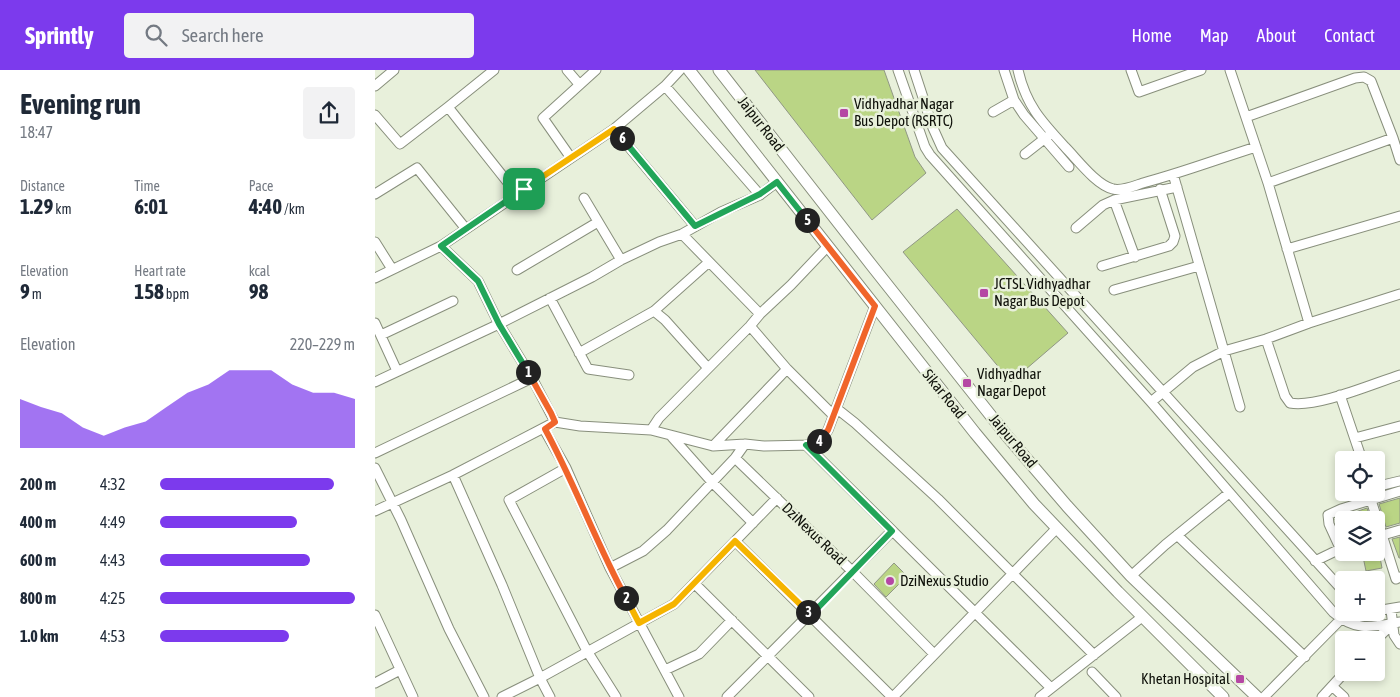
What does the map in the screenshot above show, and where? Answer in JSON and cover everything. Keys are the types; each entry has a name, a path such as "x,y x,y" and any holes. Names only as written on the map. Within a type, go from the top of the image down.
{"main road":[{"name":"Sikar Road","path":"689,70 975,433 1056,528 1223,697"},
{"name":"Jaipur Road","path":"719,70 1007,436 1067,506 1131,576 1257,697"}],"street":[{"path":"375,86 394,70"},
{"path":"375,115 400,144 494,70"},
{"path":"567,70 579,84"},
{"path":"571,158 543,118 596,70"},
{"path":"375,278 441,246 614,129 665,86 680,70"},
{"path":"898,70 925,147 930,155 1151,402 1335,613"},
{"path":"914,70 933,128 942,148 1335,582"},
{"path":"1004,70 1015,100 1024,115 1069,167"},
{"path":"1018,70 1022,88 1033,110 1052,133 1100,183 1113,189 1123,189 1256,147"},
{"path":"1131,70 1139,92 1201,70"},
{"path":"1230,70 1268,183 1309,323"},
{"path":"1246,117 1355,78 1364,77 1371,81 1400,160"},
{"path":"665,86 760,194"},
{"path":"993,112 1015,100"},
{"path":"449,107 517,194"},
{"path":"614,129 695,226"},
{"path":"1025,154 1052,133"},
{"path":"1268,183 1393,138"},
{"path":"375,194 417,168 466,229"},
{"path":"1173,174 1240,408"},
{"path":"375,382 499,324 621,260 659,242 682,234 760,194 777,182"},
{"path":"1076,228 1103,205 1114,200 1177,186"},
{"path":"1102,266 1169,246 1173,242 1175,236 1160,189"},
{"path":"584,198 621,260"},
{"path":"1114,200 1135,257"},
{"path":"1287,249 1400,216"},
{"path":"517,270 598,222"},
{"path":"682,234 761,314"},
{"path":"375,242 393,269"},
{"path":"441,246 478,281 499,324 532,378 555,422"},
{"path":"651,430 659,418 828,246"},
{"path":"579,353 654,311 709,262"},
{"path":"1114,290 1199,266"},
{"path":"1151,402 1193,367 1223,352 1400,294"},
{"path":"550,298 588,369 629,375"},
{"path":"381,335 453,301"},
{"path":"375,511 453,475 545,429 555,422 579,426 651,430 672,437 713,446 745,444 764,446 812,445 822,438 828,430 875,306"},
{"path":"654,311 665,320 708,368"},
{"path":"375,323 397,371"},
{"path":"750,326 787,369 834,412 855,423 931,493 1093,655"},
{"path":"1265,339 1285,396 1290,403 1299,405 1340,395 1400,375"},
{"path":"713,446 787,369"},
{"path":"375,453 532,378"},
{"path":"1340,395 1359,451"},
{"path":"1355,438 1400,426"},
{"path":"545,429 566,468 610,568 679,697"},
{"path":"672,437 712,482 753,523"},
{"path":"610,568 643,551 667,530 735,458 745,444"},
{"path":"806,445 1051,688"},
{"name":"DziNexus Road","path":"735,458 853,572 934,654"},
{"path":"375,468 401,520 449,629 484,697"},
{"path":"566,468 509,500 587,651 616,697"},
{"path":"453,475 502,585 540,678 550,697"},
{"path":"1385,485 1400,481"},
{"path":"1385,496 1400,491"},
{"path":"1131,576 1177,535 1229,493"},
{"path":"502,697 674,604 777,498"},
{"path":"1336,511 1368,501"},
{"path":"1335,512 1327,515 1335,535"},
{"path":"735,541 893,697 1056,528"},
{"path":"1385,534 1400,530"},
{"path":"734,695 769,656 892,531"},
{"path":"1177,535 1305,657"},
{"path":"1385,549 1396,579 1400,577"},
{"path":"1315,561 1335,551"},
{"path":"694,583 809,697"},
{"path":"1396,609 1394,635 1400,644"},
{"path":"1040,697 1142,617"},
{"path":"665,670 699,654 732,620"},
{"path":"376,621 413,697"},
{"path":"1264,697 1340,621"},
{"path":"1351,621 1358,627 1396,623"},
{"path":"1385,632 1396,623"},
{"path":"375,683 400,670"},
{"path":"1092,672 1116,697"},
{"path":"1322,697 1337,681"},
{"path":"1332,686 1344,697"}],"building":[{"name":"Vidhyadhar Nagar Bus Depot (RSRTC)","path":"755,70 884,70 915,157 926,173 872,220"},
{"name":"JCTSL Vidhyadhar Nagar Bus Depot","path":"957,209 1068,333 1011,382 903,252"},
{"path":"1400,498 1400,523 1386,527 1385,511 1381,511 1379,504"},
{"path":"1400,537 1400,558 1399,558 1392,539"},
{"path":"1364,561 1381,561 1382,568 1366,571"},
{"name":"DziNexus Studio","path":"894,563 907,576 886,597 874,584"}],"place":[{"name":"Vidhyadhar Nagar Bus Depot (RSRTC)","path":"844,113"},
{"name":"JCTSL Vidhyadhar Nagar Bus Depot","path":"984,293"},
{"name":"Vidhyadhar Nagar Depot","path":"967,383"},
{"name":"DziNexus Studio","path":"890,581"},
{"name":"Khetan Hospital","path":"1240,679"}],"route":[{"path":"614,129 695,226 760,194 777,182 875,306 828,430 817,442 812,445 806,445 892,531 811,615 735,541 674,604 639,623 610,568 566,468 545,429 555,422 551,413 499,324 478,281 441,246 524,189 614,129"}]}
